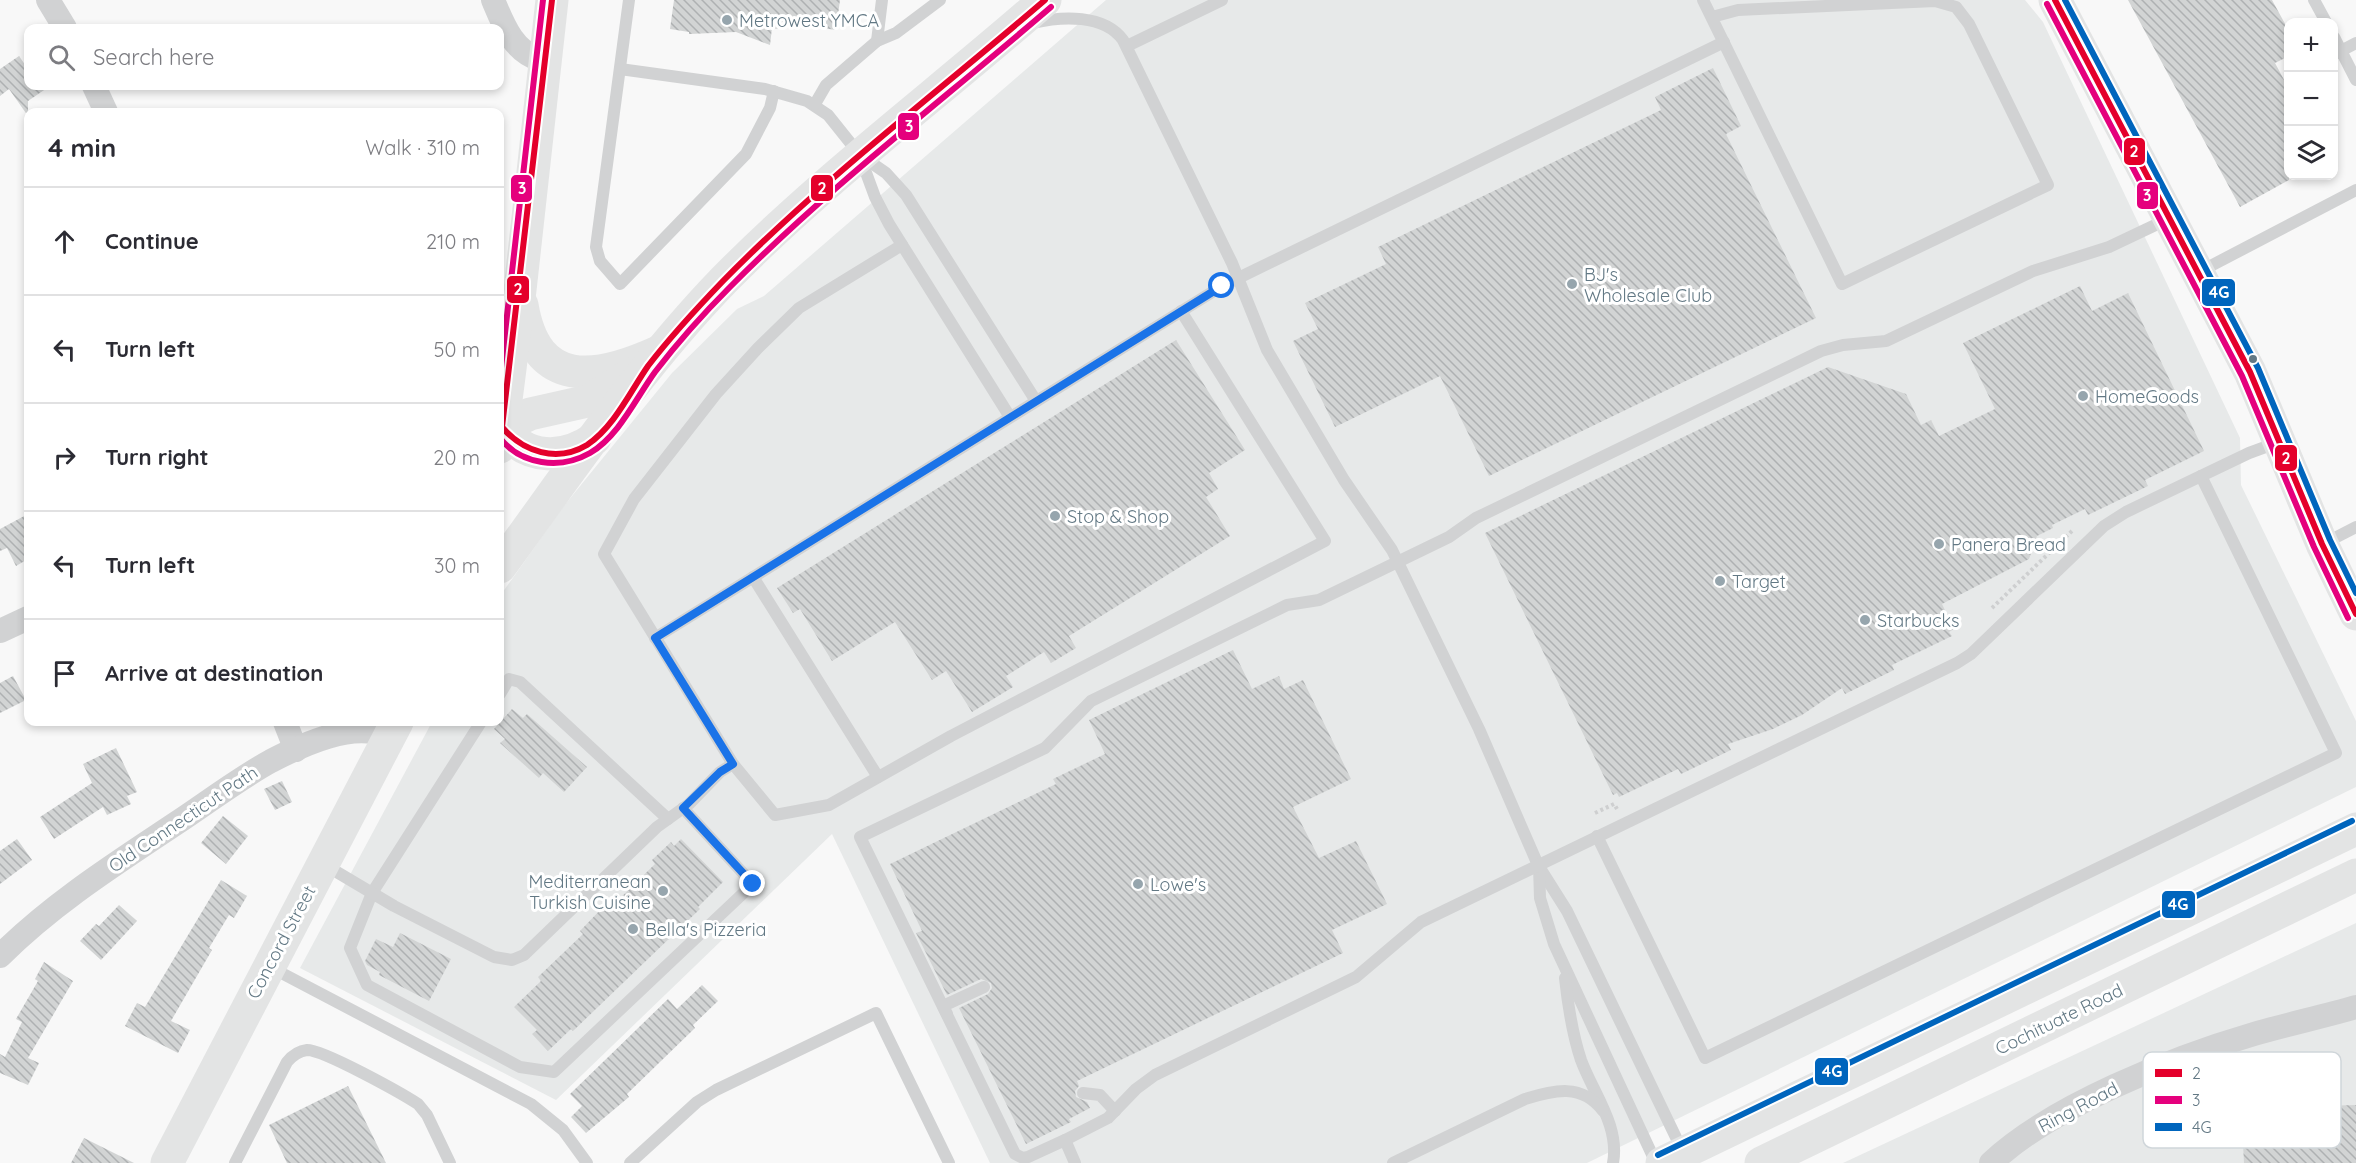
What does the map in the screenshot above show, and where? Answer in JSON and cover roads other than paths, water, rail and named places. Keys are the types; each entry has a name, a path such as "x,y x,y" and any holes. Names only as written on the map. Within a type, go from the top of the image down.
{"main road":[{"path":"504,414 552,0"},
{"path":"504,562 660,351 758,246 860,154 1045,0"},
{"path":"2056,5 2250,372 2322,544 2356,614"},
{"path":"520,290 525,321 534,344 548,360 563,370 581,374 606,372 660,351"},
{"path":"504,435 530,414 588,401 609,389 660,351"},
{"path":"504,438 540,454 567,452 595,438"},
{"name":"Concord Street","path":"167,1163 392,729"},
{"path":"1672,1160 2356,829"},
{"name":"Cochituate Road","path":"1761,1163 2356,875"},
{"path":"2199,952 2356,895"}],"street":[{"path":"48,0 63,24"},
{"path":"493,0 516,44 528,55 541,60 541,104"},
{"path":"96,90 103,108"},
{"path":"0,631 24,620"},
{"path":"287,726 296,750"},
{"name":"Old Connecticut Path","path":"0,956 44,916 105,871 261,767 296,750 362,731 376,732 392,729"},
{"name":"Ring Road","path":"2201,1052 2225,1043 2352,1009"},
{"name":"Ring Road","path":"1992,1163 2038,1128 2143,1075"}],"lane":[{"path":"630,0 596,247 600,261 620,284 746,153 770,108 774,91"},
{"path":"877,41 882,0"},
{"path":"815,104 826,85 877,41 896,33 940,0"},
{"path":"1127,46 1222,0"},
{"path":"1703,0 1842,285 2048,185 1970,24 1956,7 1941,1 1923,1 1738,10 1712,17"},
{"path":"2314,0 2324,18"},
{"path":"1014,27 1062,19 1095,21 1115,31 1127,46 1238,278 1267,350 1344,480 1385,537 1398,561 1484,738 1538,865 1567,911 1672,1160"},
{"path":"655,638 1181,311 1238,278 1724,42"},
{"path":"2338,52 2356,43"},
{"path":"2338,54 2356,80"},
{"path":"620,69 774,91 815,104 828,115 860,154 896,183 910,201 1036,401"},
{"path":"860,154 875,197 1010,417"},
{"path":"2198,272 2356,190"},
{"path":"2169,219 2109,247 2033,271 1886,340 1843,345 1821,351 1479,517 1454,535 1319,600 1287,605 1091,700 1045,748 860,837 1015,1154 1023,1158 1100,1123 1136,1089 1155,1075 1348,981 1371,966 1405,933 1421,922 1957,663 1971,654 2104,526 2201,476 2280,441"},
{"path":"902,244 799,308 716,394 634,499 604,554 733,764 775,815 829,805 1325,541 1181,311"},
{"path":"1597,836 1705,1058 2336,753 2201,476"},
{"path":"2322,544 2356,527"},
{"path":"753,577 878,777"},
{"path":"504,687 509,679 520,682 668,819"},
{"path":"478,726 372,893 350,948 367,985 520,1067 554,1072 753,884 683,808"},
{"path":"322,863 372,893 494,957 512,960 528,951 668,819 683,808 720,772 733,764"},
{"path":"1538,865 1543,912 1563,965 1672,1160"},
{"path":"1563,965 1576,1043 1615,1140 1613,1163"},
{"path":"268,966 531,1104 563,1130 587,1163"},
{"path":"984,987 944,1006 1020,1163"},
{"path":"630,1163 697,1102 716,1090 876,1012 949,1163"},
{"path":"239,1162 287,1062 295,1054 306,1050 324,1055 418,1104 427,1115 450,1163"},
{"path":"1393,1163 1525,1099 1553,1091 1569,1090 1593,1099 1604,1111"},
{"path":"1083,1094 1100,1095 1115,1111"},
{"path":"1045,1134 1051,1147"},
{"path":"1065,1140 1075,1163"}],"place":[{"name":"Metrowest YMCA","path":"727,20"},
{"name":"BJ's Wholesale Club","path":"1572,284"},
{"name":"HomeGoods","path":"2083,396"},
{"name":"Stop & Shop","path":"1055,516"},
{"name":"Panera Bread","path":"1939,544"},
{"name":"Target","path":"1720,581"},
{"name":"Starbucks","path":"1865,620"},
{"name":"Lowe's","path":"1138,884"},
{"name":"Mediterranean Turkish Cuisine","path":"663,891"},
{"name":"Bella's Pizzeria","path":"633,929"}]}
